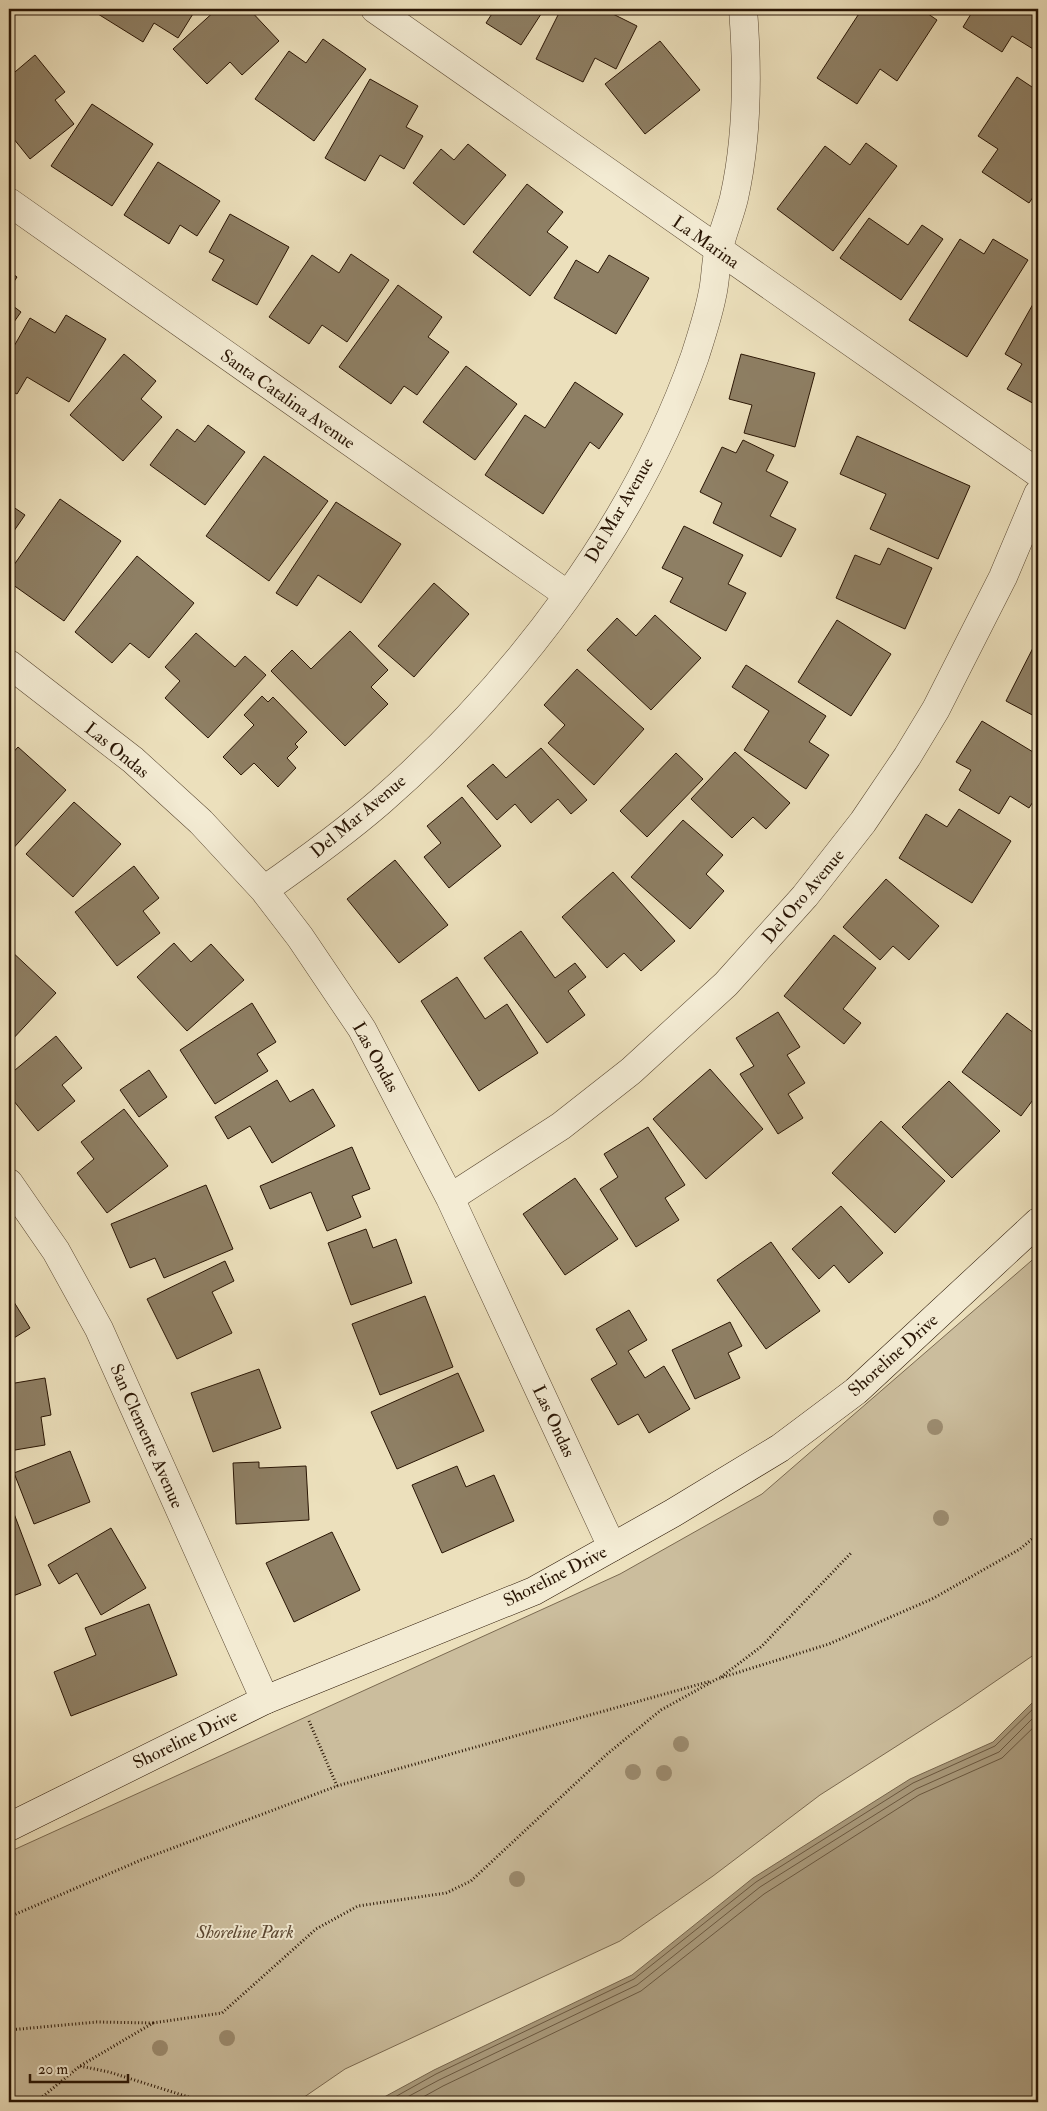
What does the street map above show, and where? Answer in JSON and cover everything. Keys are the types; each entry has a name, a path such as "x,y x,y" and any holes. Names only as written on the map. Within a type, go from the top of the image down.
{"street":[{"name":"La Marina","path":"375,9 718,251 887,366 1038,473"},
{"name":"Del Mar Avenue","path":"264,890 380,801 441,744 512,667 568,595 624,509 662,435 695,356 712,296 718,251 734,197 746,117 746,52 743,9"},
{"name":"Santa Catalina Avenue","path":"9,202 568,595"},
{"name":"Del Oro Avenue","path":"450,1198 561,1126 631,1071 726,984 806,896 863,822 907,758 936,709 1003,577 1038,494"},
{"name":"Las Ondas","path":"9,664 133,760 201,822 264,890 300,937 362,1029 450,1198 612,1547"},
{"name":"San Clemente Avenue","path":"9,1183 56,1251 99,1329 265,1700"},
{"name":"Shoreline Drive","path":"9,1827 265,1700 534,1591 673,1513 780,1448 848,1397 1038,1222"}],"path":[{"path":"9,1917 141,1860 337,1786 718,1679 830,1644 932,1599 1020,1549 1038,1534"},
{"path":"9,2030 97,2022 153,2024 222,2013 316,1929 358,1906 446,1893 471,1881 606,1755 654,1715 718,1679 762,1646 852,1552"},
{"path":"309,1721 337,1786"},
{"path":"36,2102 80,2066 153,2024"},
{"path":"80,2066 109,2072 200,2102"}],"green space":[{"name":"Shoreline Park","path":"1038,1255 1038,1652 958,1707 820,1795 713,1876 620,1941 345,2069 297,2102 9,2102 9,1852 620,1574 762,1494"}],"water":[{"path":"1038,1697 1038,2102 375,2102 434,2070 632,1975 753,1878 910,1779 993,1742"}],"building":[{"path":"102,9 196,9 178,38 154,23 143,42 98,14"},
{"path":"217,9 249,9 279,41 242,75 230,62 207,84 173,49"},
{"path":"495,9 539,9 543,11 521,45 486,23"},
{"path":"561,9 603,9 637,26 616,69 595,58 583,82 536,59"},
{"path":"862,9 921,9 937,20 897,81 880,69 857,104 817,78"},
{"path":"974,9 1038,9 1038,52 1012,36 1002,52 963,27"},
{"path":"323,39 366,69 314,141 255,99 289,51 306,63"},
{"path":"660,41 700,90 645,134 605,84"},
{"path":"35,55 65,92 55,100 74,124 30,159 9,133 9,77"},
{"path":"1017,77 1038,91 1038,190 1029,203 982,172 998,149 978,136"},
{"path":"370,79 418,106 406,127 423,136 404,169 380,155 365,181 325,158"},
{"path":"92,104 153,144 112,206 51,166"},
{"path":"866,143 897,166 833,251 777,209 825,146 850,165"},
{"path":"468,144 506,175 464,225 413,183 441,149 454,160"},
{"path":"158,162 220,201 197,236 180,225 169,244 124,215"},
{"path":"527,184 563,212 547,232 568,247 530,296 473,252"},
{"path":"230,214 289,247 257,305 212,280 224,260 209,252"},
{"path":"869,218 908,245 922,225 943,239 901,300 840,258"},
{"path":"960,239 984,254 993,239 1028,260 967,357 909,320"},
{"path":"351,254 389,280 347,342 322,325 309,344 269,317 312,255 339,273"},
{"path":"609,255 649,278 616,334 554,298 576,260 598,273"},
{"path":"9,271 17,277 9,289"},
{"path":"398,285 442,317 428,337 449,352 417,395 404,386 391,404 339,367"},
{"path":"9,303 21,312 9,329"},
{"path":"1033,304 1038,307 1038,406 1007,389 1022,364 1005,354"},
{"path":"66,315 106,339 69,402 27,377 17,394 9,390 9,355 30,318 55,333"},
{"path":"124,354 156,381 141,399 162,417 123,461 70,415"},
{"path":"741,354 815,373 795,447 744,433 752,405 729,399"},
{"path":"466,366 517,404 475,460 423,422"},
{"path":"575,382 623,414 599,449 590,442 543,514 485,475 525,415 545,428"},
{"path":"208,425 245,452 205,505 150,465 177,429 195,442"},
{"path":"857,436 970,486 938,559 870,529 886,494 840,474"},
{"path":"743,440 774,455 766,471 788,482 770,516 796,529 781,557 713,523 722,503 700,492 722,447 736,453"},
{"path":"264,456 328,501 269,581 206,536"},
{"path":"60,499 121,541 64,621 9,582 9,572"},
{"path":"336,502 401,544 361,603 318,575 297,606 276,593"},
{"path":"9,504 25,515 9,538"},
{"path":"684,526 743,555 728,584 746,593 726,631 670,602 683,578 662,568"},
{"path":"888,548 932,568 905,629 836,598 855,555 880,565"},
{"path":"137,556 194,603 149,658 130,643 112,663 75,632"},
{"path":"434,583 469,614 414,677 378,646"},
{"path":"655,615 701,658 651,710 587,650 617,618 636,636"},
{"path":"837,620 891,654 851,716 798,682"},
{"path":"350,631 388,670 371,687 388,704 345,746 271,671 292,650 311,669"},
{"path":"196,633 235,667 245,656 266,675 208,738 165,698 180,681 165,667"},
{"path":"1036,642 1038,644 1038,718 1006,701"},
{"path":"746,665 826,716 809,742 829,755 806,789 744,750 769,711 732,687"},
{"path":"577,669 644,729 594,785 548,743 565,725 544,705"},
{"path":"262,696 268,702 273,697 307,732 295,744 298,747 287,758 296,768 278,787 254,763 241,775 223,757 254,725 244,715"},
{"path":"982,721 1038,755 1038,794 1029,808 1010,796 999,814 959,790 971,770 956,762"},
{"path":"18,747 66,790 9,853 9,757"},
{"path":"541,748 587,800 571,814 558,799 531,823 515,804 497,820 467,786 493,764 506,778"},
{"path":"735,752 790,803 766,829 753,817 732,838 691,799"},
{"path":"676,753 703,779 647,837 620,811"},
{"path":"462,797 501,846 449,888 424,857 441,843 427,826"},
{"path":"74,802 121,844 73,897 26,854"},
{"path":"959,809 1011,841 972,903 899,858 926,814 947,827"},
{"path":"683,820 723,855 706,874 724,891 690,929 631,877"},
{"path":"395,860 448,925 399,963 347,899"},
{"path":"134,866 159,898 143,911 160,933 117,966 75,912"},
{"path":"613,872 675,941 641,971 624,953 607,968 562,917"},
{"path":"886,879 939,926 909,960 893,946 880,960 843,927"},
{"path":"521,931 555,978 575,963 586,977 568,991 585,1015 547,1043 484,958"},
{"path":"834,935 876,968 843,1009 861,1023 844,1044 784,996"},
{"path":"174,943 191,962 211,944 244,980 187,1031 137,977"},
{"path":"9,949 56,993 9,1043"},
{"path":"457,977 485,1019 507,1004 538,1053 479,1091 421,1001"},
{"path":"252,1003 276,1042 257,1054 268,1071 215,1104 180,1050"},
{"path":"778,1012 800,1047 787,1055 805,1083 788,1094 803,1118 778,1134 740,1074 754,1066 736,1038"},
{"path":"1007,1013 1038,1036 1038,1093 1021,1116 962,1072"},
{"path":"56,1036 82,1068 62,1085 75,1101 38,1131 9,1095 9,1075"},
{"path":"710,1069 763,1129 706,1179 653,1119"},
{"path":"149,1070 167,1097 139,1117 120,1090"},
{"path":"277,1080 290,1102 313,1089 335,1126 272,1163 250,1126 228,1139 215,1117"},
{"path":"949,1081 1000,1131 952,1178 902,1127"},
{"path":"124,1109 168,1166 107,1213 77,1173 94,1159 81,1142"},
{"path":"881,1121 945,1181 895,1233 832,1173"},
{"path":"648,1127 685,1185 665,1198 679,1220 636,1247 600,1189 618,1177 604,1154"},
{"path":"352,1147 370,1189 352,1196 361,1217 327,1231 311,1192 270,1209 260,1186"},
{"path":"575,1178 618,1239 565,1275 523,1214"},
{"path":"206,1185 233,1249 164,1278 155,1258 130,1268 111,1224"},
{"path":"841,1206 883,1253 849,1283 834,1265 819,1279 792,1249"},
{"path":"366,1229 373,1248 396,1239 412,1283 351,1305 328,1243"},
{"path":"771,1242 820,1311 766,1349 717,1280"},
{"path":"225,1261 234,1281 212,1292 232,1333 177,1359 147,1299"},
{"path":"9,1294 30,1328 9,1341"},
{"path":"425,1296 453,1367 380,1395 352,1324"},
{"path":"629,1310 647,1340 628,1351 645,1378 664,1366 690,1409 649,1433 638,1414 618,1425 591,1379 617,1364 596,1329"},
{"path":"730,1322 742,1346 728,1353 740,1378 695,1399 672,1350"},
{"path":"259,1369 281,1428 213,1452 191,1393"},
{"path":"458,1373 484,1431 397,1469 371,1412"},
{"path":"45,1378 51,1415 41,1417 45,1445 9,1451 9,1384"},
{"path":"70,1451 90,1502 34,1524 14,1473"},
{"path":"259,1462 259,1468 306,1466 309,1520 236,1524 233,1463"},
{"path":"457,1466 466,1487 494,1475 514,1521 442,1553 412,1485"},
{"path":"13,1511 41,1585 13,1596 9,1586 9,1512"},
{"path":"111,1528 146,1588 101,1615 77,1573 59,1584 48,1565"},
{"path":"332,1532 360,1590 294,1622 266,1563"},
{"path":"149,1604 177,1675 71,1716 54,1672 96,1655 85,1628"},
{"path":"9,1733 14,1746 9,1748"}]}
